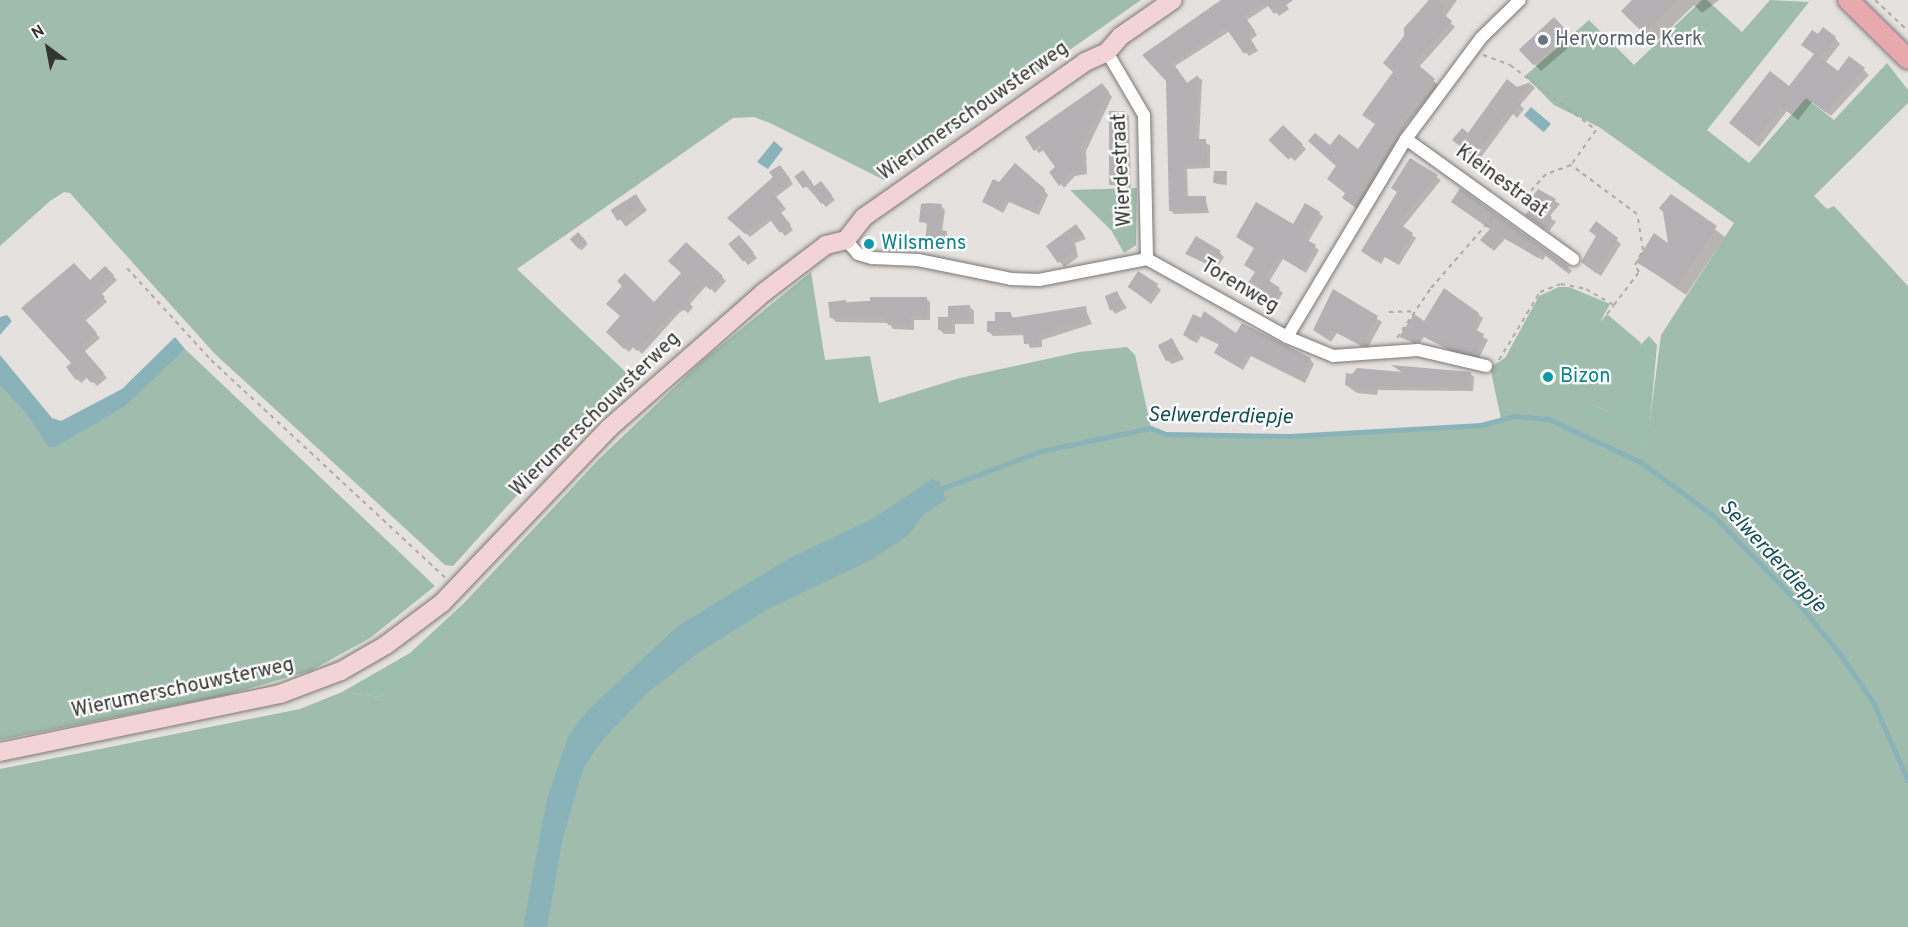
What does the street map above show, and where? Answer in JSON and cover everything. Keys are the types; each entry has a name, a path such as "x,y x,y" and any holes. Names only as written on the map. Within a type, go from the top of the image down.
{"main road":[{"path":"1848,0 1908,59"}],"street":[{"name":"Wierumerschouwsterweg","path":"0,752 299,688 386,645 457,588 551,486 659,382 826,244 846,240 864,217 1085,62 1107,52 1118,39 1173,0"},
{"name":"Torenweg","path":"1147,259 1287,337 1406,139 1473,48 1520,0"},
{"name":"Wierdestraat","path":"1107,52 1144,115 1147,259"},
{"name":"Kleinestraat","path":"1406,139 1503,206 1573,259"},
{"path":"846,240 858,254 872,258 918,261 1011,279 1039,280 1147,259"},
{"path":"1287,337 1333,356 1352,357 1390,351 1418,350 1486,366"}],"path":[{"path":"1875,0 1908,31"},
{"path":"1473,48 1510,65 1596,130 1571,165"},
{"path":"1390,351 1413,311 1503,206"},
{"path":"128,268 211,360 457,588"},
{"path":"1607,314 1614,305"},
{"path":"1389,312 1413,311"}],"green space":[{"path":"0,0 1141,0 884,180 770,123 754,117 733,118 517,269 633,379 549,460 453,566 445,565 215,354 70,193 64,192 50,201 0,246"},
{"path":"1702,0 1707,0 1742,32 1770,0 1809,2 1707,130 1749,163 1806,98 1834,120 1887,63 1908,90 1908,103 1814,196 1827,209 1834,206 1908,286 1908,927 0,927 0,769 300,709 342,692 380,697 464,612 463,604 600,458 702,361 811,272 825,360 870,356 879,403 960,378 1079,352 1127,347 1135,355 1151,428 1166,434 1339,434 1481,425 1501,419 1490,367 1505,358 1539,296 1559,287 1569,287 1610,304 1600,322 1607,314 1641,343 1628,400 1622,410 1606,411 1591,403 1647,444 1661,335 1734,223 1599,127 1554,105 1525,76 1589,20 1634,65"},
{"path":"1137,188 1136,245 1124,253 1111,230 1070,190"},
{"path":"1649,336 1657,345 1648,444 1582,412 1591,403 1606,411 1622,409 1628,399 1637,349"},
{"path":"185,349 435,586 370,638 310,671 226,695 0,740 0,386 25,412 48,447 56,447 100,420"},
{"path":"463,604 467,608 459,623 380,697 342,692 410,653"}],"water":[{"path":"1531,107 1551,124 1544,132 1524,115"},
{"path":"774,141 783,149 768,169 757,162"},
{"path":"7,315 12,321 0,335 0,317"},
{"path":"175,337 185,349 125,406 56,447 48,447 25,412 0,386 0,355 52,418 61,421 122,389"},
{"path":"932,479 939,482 946,500 924,514 908,535 873,559 766,610 698,653 646,694 599,744 583,769 563,837 547,927 523,927 547,799 568,737 587,711 678,626 788,559 872,519"}],"building":[{"path":"1221,0 1293,0 1274,14 1265,2 1244,16 1255,31 1248,36 1255,46 1244,54 1226,28 1172,62 1187,83 1198,75 1195,139 1206,139 1207,165 1184,166 1184,196 1206,196 1206,210 1169,211 1166,81 1142,55"},
{"path":"1429,0 1438,0 1445,7 1441,12 1452,21 1415,62 1435,79 1402,120 1352,205 1342,198 1345,193 1327,179 1336,166 1308,141 1315,133 1330,145 1339,134 1358,149 1375,124 1362,115 1393,72 1383,63 1404,36 1404,28"},
{"path":"1632,0 1678,0 1644,34 1621,11"},
{"name":"Hervormde Kerk","path":"1554,17 1568,32 1533,65 1519,50"},
{"path":"1823,27 1836,37 1820,57 1838,71 1849,56 1865,68 1825,112 1806,97 1792,115 1781,107 1753,142 1729,123 1770,71 1789,86 1814,54 1801,45 1812,30 1818,34"},
{"path":"1507,79 1517,87 1531,82 1517,100 1521,104 1512,115 1507,112 1474,157 1452,140 1462,128 1468,133"},
{"path":"1102,83 1109,92 1080,147 1084,171 1071,172 1059,186 1049,172 1055,167 1040,146 1034,151 1025,137"},
{"path":"1109,111 1125,111 1125,185 1109,185"},
{"path":"1283,125 1303,144 1289,160 1268,140"},
{"path":"1410,158 1438,175 1398,223 1413,233 1394,262 1381,254 1376,261 1361,251 1397,192 1391,188"},
{"path":"1015,163 1045,189 1035,212 1005,199 999,210 982,202 993,179 999,182"},
{"path":"780,165 791,180 773,193 783,205 778,209 791,225 780,233 768,217 745,234 727,218 773,177 769,172"},
{"path":"803,170 812,182 803,189 794,177"},
{"path":"1214,171 1227,171 1226,183 1213,183"},
{"path":"821,181 832,195 821,204 810,190"},
{"path":"1460,188 1569,266 1565,271 1542,253 1538,258 1501,236 1490,248 1480,240 1490,229 1451,202"},
{"path":"1538,189 1556,199 1546,212 1552,217 1544,228 1525,215 1535,203 1530,200"},
{"path":"636,194 643,205 617,221 611,210"},
{"path":"1671,194 1717,226 1677,287 1636,262 1654,233 1668,243 1663,212 1659,208"},
{"path":"1256,202 1293,224 1305,203 1320,212 1304,238 1316,245 1302,270 1279,256 1265,278 1280,288 1271,302 1244,289 1255,272 1244,265 1254,248 1236,237"},
{"path":"921,204 942,204 939,230 947,231 945,247 925,245 927,223 919,222"},
{"path":"1596,221 1618,238 1596,273 1581,262 1596,236 1589,231"},
{"path":"1076,224 1084,235 1072,239 1074,252 1058,263 1046,246"},
{"path":"578,232 587,242 579,249 570,239"},
{"path":"739,235 754,253 743,262 728,244"},
{"path":"1196,236 1221,251 1212,266 1185,254"},
{"path":"686,242 723,276 710,290 702,282 687,299 690,302 683,310 679,307 675,309 637,351 629,344 624,349 606,332 620,316 606,304 622,286 617,281 625,273 654,302 681,273 668,261"},
{"path":"74,263 90,280 105,266 114,275 98,290 105,297 82,316 97,333 81,347 104,373 91,383 84,374 76,380 66,367 71,363 21,308"},
{"path":"1138,271 1158,284 1148,300 1128,287"},
{"path":"1444,288 1479,313 1472,328 1484,334 1474,355 1450,349 1419,334 1414,342 1399,337 1414,314 1424,321"},
{"path":"1333,289 1378,316 1362,346 1332,330 1327,339 1313,330"},
{"path":"1117,291 1123,304 1110,311 1105,296"},
{"path":"870,297 927,297 927,316 910,316 911,326 888,325 885,317 830,318 828,302 846,300 846,304 870,301"},
{"path":"970,305 970,320 952,320 952,330 938,330 938,317 948,317 948,306"},
{"path":"1086,306 1088,320 1053,328 1054,333 1038,335 1039,343 1024,344 1023,332 987,332 987,321 995,321 995,312 1011,312 1011,318"},
{"path":"1204,311 1236,333 1242,323 1311,358 1301,379 1247,353 1238,367 1214,353 1219,344 1197,332 1193,340 1183,335 1193,314 1201,318"},
{"path":"1172,338 1180,354 1166,361 1158,345"},
{"path":"1391,365 1471,372 1469,387 1374,386 1373,392 1345,385 1346,373 1352,374 1357,368 1402,372"}],"waterway":[{"name":"Selwerderdiepje","path":"938,490 1041,451 1151,428 1166,434 1290,436 1481,425 1514,416 1549,419 1641,462 1714,516 1796,600 1841,655 1874,703 1908,780"}],"place":[{"name":"Hervormde Kerk","path":"1543,40"},
{"name":"Wilsmens","path":"869,244"},
{"name":"Bizon","path":"1548,377"}]}
